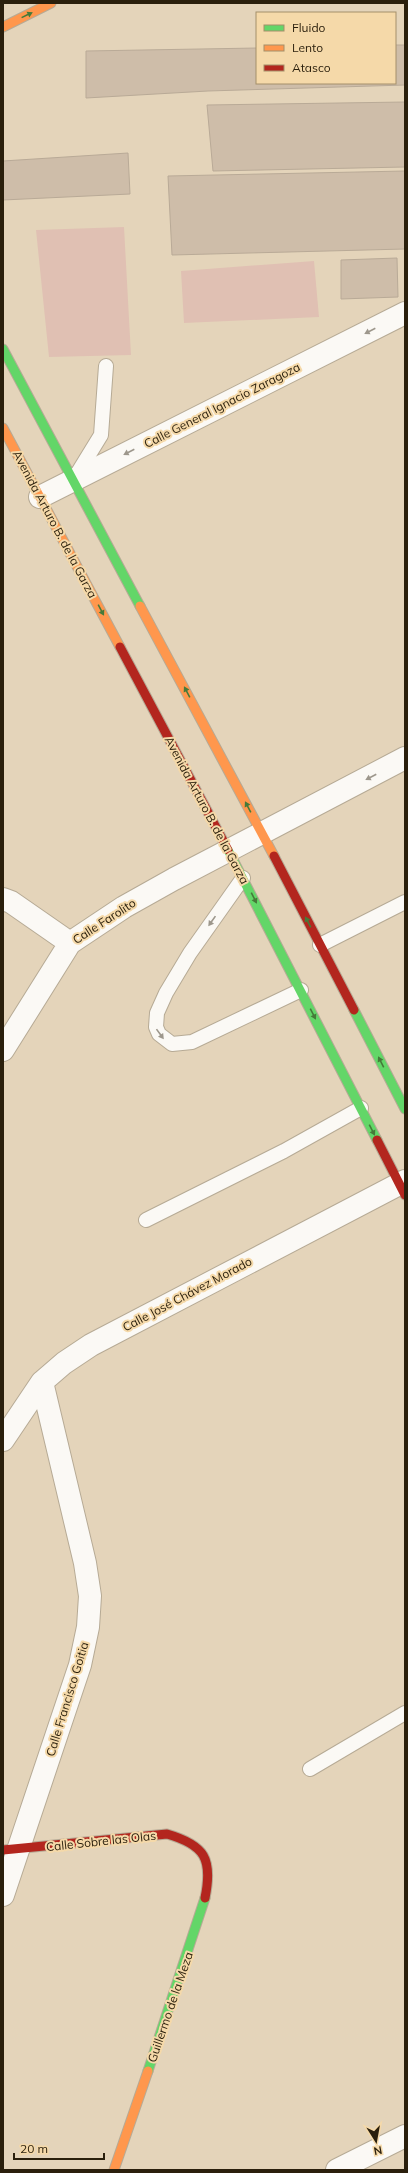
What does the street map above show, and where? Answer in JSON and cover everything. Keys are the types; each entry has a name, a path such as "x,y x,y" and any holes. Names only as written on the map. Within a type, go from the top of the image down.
{"street":[{"path":"3,27 51,3"},
{"name":"Calle General Ignacio Zaragoza","path":"40,497 405,313"},
{"path":"3,349 74,479 262,834 405,1109"},
{"name":"Avenida Arturo B. de la Garza","path":"3,428 243,878 361,1108 403,1186"},
{"name":"Calle Farolito","path":"3,1050 70,943 124,907 405,758"},
{"path":"6,897 70,943"},
{"name":"Calle José Chávez Morado","path":"3,1440 42,1382 64,1363 91,1345 403,1186"},
{"name":"Calle Francisco Goitia","path":"3,1895 11,1850 80,1665 88,1627 90,1596 85,1563 42,1382"},
{"name":"Calle Sobre las Olas","path":"11,1850 168,1834 185,1838 197,1845"},
{"name":"Guillermo de la Meza","path":"114,2170 202,1912 208,1888 209,1869 205,1854 197,1845"},
{"path":"337,2170 405,2136"}],"lane":[{"path":"74,479 101,435 106,366"},
{"path":"243,878 190,954 166,993 155,1020 159,1034 172,1044 192,1042 301,990"},
{"path":"320,945 405,902"},
{"path":"393,1086 405,1078"},
{"path":"146,1220 284,1151 361,1108"},
{"path":"310,1769 405,1713"}],"shaded area":[{"path":"124,227 131,355 49,357 36,230"},
{"path":"314,261 319,317 184,323 181,271"}],"building":[{"path":"396,45 405,45 405,85 208,91 86,98 86,51 256,48 256,84 396,84"},
{"path":"405,102 405,167 213,171 207,105"},
{"path":"128,153 130,194 3,200 3,161"},
{"path":"405,171 405,249 172,255 168,176"},
{"path":"397,258 398,297 341,299 341,260"}],"traffic: fast":[{"path":"3,349 140,606"},
{"path":"228,850 377,1140"},
{"path":"354,1010 405,1109"},
{"path":"148,2071 205,1898"}],"traffic: slow":[{"path":"3,27 51,3"},
{"path":"3,428 120,647"},
{"path":"140,606 274,856"},
{"path":"114,2170 148,2071"}],"traffic: jam":[{"path":"120,647 228,850"},
{"path":"274,856 354,1010"},
{"path":"377,1140 405,1195"},
{"path":"3,1850 167,1834 190,1843 198,1849 203,1856 207,1864 208,1873 205,1898"}]}
